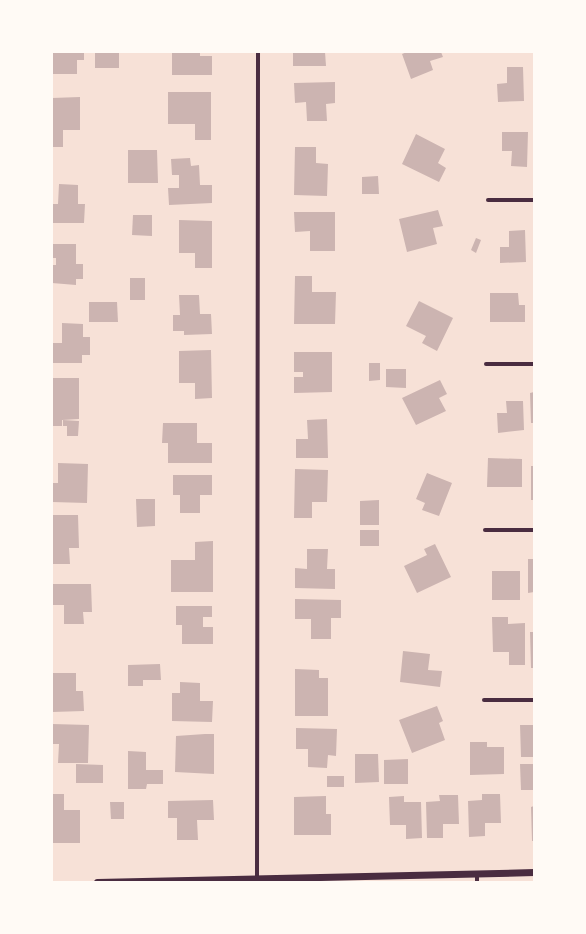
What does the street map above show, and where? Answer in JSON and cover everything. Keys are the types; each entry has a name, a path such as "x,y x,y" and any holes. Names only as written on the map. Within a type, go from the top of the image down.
{"street":[{"path":"257,880 258,52"},
{"path":"488,200 534,200"},
{"path":"486,364 534,364"},
{"path":"484,530 534,530"},
{"path":"484,700 534,700"},
{"path":"97,882 257,880 534,872"},
{"path":"477,873 477,882"}],"building":[{"path":"52,52 84,52 84,60 77,60 77,74 52,74"},
{"path":"95,52 119,52 119,68 95,68"},
{"path":"172,52 200,52 200,56 212,56 212,75 172,75"},
{"path":"293,52 325,52 326,66 293,66"},
{"path":"407,52 441,52 443,57 430,61 433,70 411,79 402,54"},
{"path":"507,67 523,67 524,101 498,102 497,84 507,83"},
{"path":"335,82 335,103 326,104 327,121 307,121 306,102 295,103 294,83"},
{"path":"168,92 211,92 211,140 195,140 195,124 168,124"},
{"path":"80,97 80,130 63,130 63,147 52,147 52,98"},
{"path":"502,132 528,132 527,167 511,166 512,151 502,151"},
{"path":"416,134 445,149 438,163 446,168 439,182 402,164"},
{"path":"295,147 316,147 316,163 328,164 327,196 294,195"},
{"path":"128,150 157,150 158,183 128,183"},
{"path":"190,158 191,166 199,165 200,185 212,185 212,203 169,205 168,188 179,188 179,175 172,175 171,159"},
{"path":"378,176 379,194 362,194 362,177"},
{"path":"59,184 78,185 78,204 85,204 84,223 52,223 52,204 58,204"},
{"path":"438,210 443,226 433,228 437,244 407,252 399,219"},
{"path":"294,212 335,212 335,251 310,251 310,231 295,232"},
{"path":"133,215 152,215 152,236 132,235"},
{"path":"179,220 212,221 212,268 195,268 195,253 179,253"},
{"path":"525,230 526,262 500,263 500,247 509,247 509,231"},
{"path":"476,238 481,240 476,253 471,250"},
{"path":"52,244 76,244 76,264 83,264 83,279 76,279 76,285 52,283 52,265 56,265 56,258 52,258"},
{"path":"295,276 312,276 312,292 336,292 335,324 294,324"},
{"path":"130,278 145,278 145,300 130,300"},
{"path":"490,293 518,293 519,305 525,305 525,322 490,322"},
{"path":"179,295 199,295 200,314 211,314 212,334 184,335 184,331 173,331 173,315 180,315"},
{"path":"419,301 453,318 437,351 422,343 426,336 406,326"},
{"path":"89,302 117,302 118,322 89,322"},
{"path":"62,323 83,324 83,337 90,337 90,355 82,355 82,363 52,363 52,343 62,343"},
{"path":"211,350 212,398 195,399 195,383 179,383 179,351"},
{"path":"294,352 332,352 332,392 294,393 294,377 303,377 303,372 294,372"},
{"path":"369,363 380,363 380,380 369,381"},
{"path":"386,369 406,369 406,388 386,387"},
{"path":"52,378 79,378 79,419 62,420 62,426 52,426"},
{"path":"440,380 447,394 439,398 446,411 416,425 402,398"},
{"path":"534,392 534,423 531,423 530,393"},
{"path":"506,401 523,401 524,430 498,433 497,413 507,413"},
{"path":"327,419 328,458 296,458 296,439 308,439 307,420"},
{"path":"63,420 79,421 78,436 67,436 67,426 63,426"},
{"path":"163,423 197,423 197,443 212,443 212,463 168,463 168,443 162,443"},
{"path":"488,458 522,459 522,487 487,487"},
{"path":"58,463 88,464 87,503 52,502 52,483 58,483"},
{"path":"531,466 534,466 534,500 531,500"},
{"path":"295,469 328,470 327,502 312,502 312,518 294,518"},
{"path":"427,473 452,483 439,516 422,510 425,503 416,499"},
{"path":"173,475 212,475 212,495 200,495 200,513 180,513 180,495 173,495"},
{"path":"136,499 155,499 155,526 137,527"},
{"path":"379,500 379,525 360,525 360,501"},
{"path":"52,515 78,515 79,548 69,548 70,564 52,564"},
{"path":"360,530 379,530 379,546 360,546"},
{"path":"213,541 213,592 171,592 171,560 195,560 195,542"},
{"path":"435,544 451,577 417,593 404,566 427,555 424,549"},
{"path":"307,549 328,549 327,569 335,569 335,589 295,588 295,568 307,569"},
{"path":"528,559 534,559 534,592 528,593"},
{"path":"492,571 520,571 520,600 492,600"},
{"path":"52,584 91,584 92,612 83,612 84,624 64,624 64,605 52,605"},
{"path":"295,599 341,600 341,618 331,618 331,639 311,639 311,619 295,619"},
{"path":"176,606 212,606 212,617 203,617 203,627 213,627 213,644 182,644 182,625 176,625"},
{"path":"492,617 508,617 508,624 525,623 525,665 509,665 509,652 493,652"},
{"path":"530,632 534,632 534,668 531,668"},
{"path":"403,651 430,654 428,670 442,671 440,687 400,682"},
{"path":"160,664 161,680 143,680 143,686 128,686 128,665"},
{"path":"295,669 319,670 319,678 328,678 328,716 295,716"},
{"path":"52,673 76,673 76,691 83,691 84,711 52,712"},
{"path":"180,682 200,683 200,701 213,701 212,722 172,721 172,693 180,693"},
{"path":"437,706 443,721 439,723 445,740 412,753 399,720"},
{"path":"52,724 89,725 88,763 58,763 59,744 52,744"},
{"path":"520,725 534,725 534,757 521,757"},
{"path":"296,728 337,729 336,756 328,755 327,768 308,767 308,749 296,749"},
{"path":"214,734 214,774 175,772 176,736"},
{"path":"470,742 487,742 487,747 504,747 504,774 470,775"},
{"path":"128,751 146,752 146,770 163,770 163,784 147,784 146,789 128,789"},
{"path":"355,754 378,754 379,782 355,783"},
{"path":"408,759 408,784 384,784 384,760"},
{"path":"76,764 103,765 103,783 76,783"},
{"path":"520,764 534,764 534,790 521,790"},
{"path":"327,776 344,776 344,787 327,787"},
{"path":"52,794 64,794 64,810 80,810 80,843 52,843"},
{"path":"482,794 500,794 501,823 485,823 485,836 469,837 468,801 482,800"},
{"path":"439,795 458,795 459,824 443,824 443,838 427,838 426,802 440,801"},
{"path":"326,796 326,814 331,814 331,835 294,835 294,797"},
{"path":"404,796 404,802 421,802 422,838 406,839 406,825 390,825 389,797"},
{"path":"213,800 214,820 197,820 198,840 177,840 177,818 168,818 168,801"},
{"path":"110,802 124,802 124,819 111,819"},
{"path":"534,806 534,841 532,841 531,807"}]}
